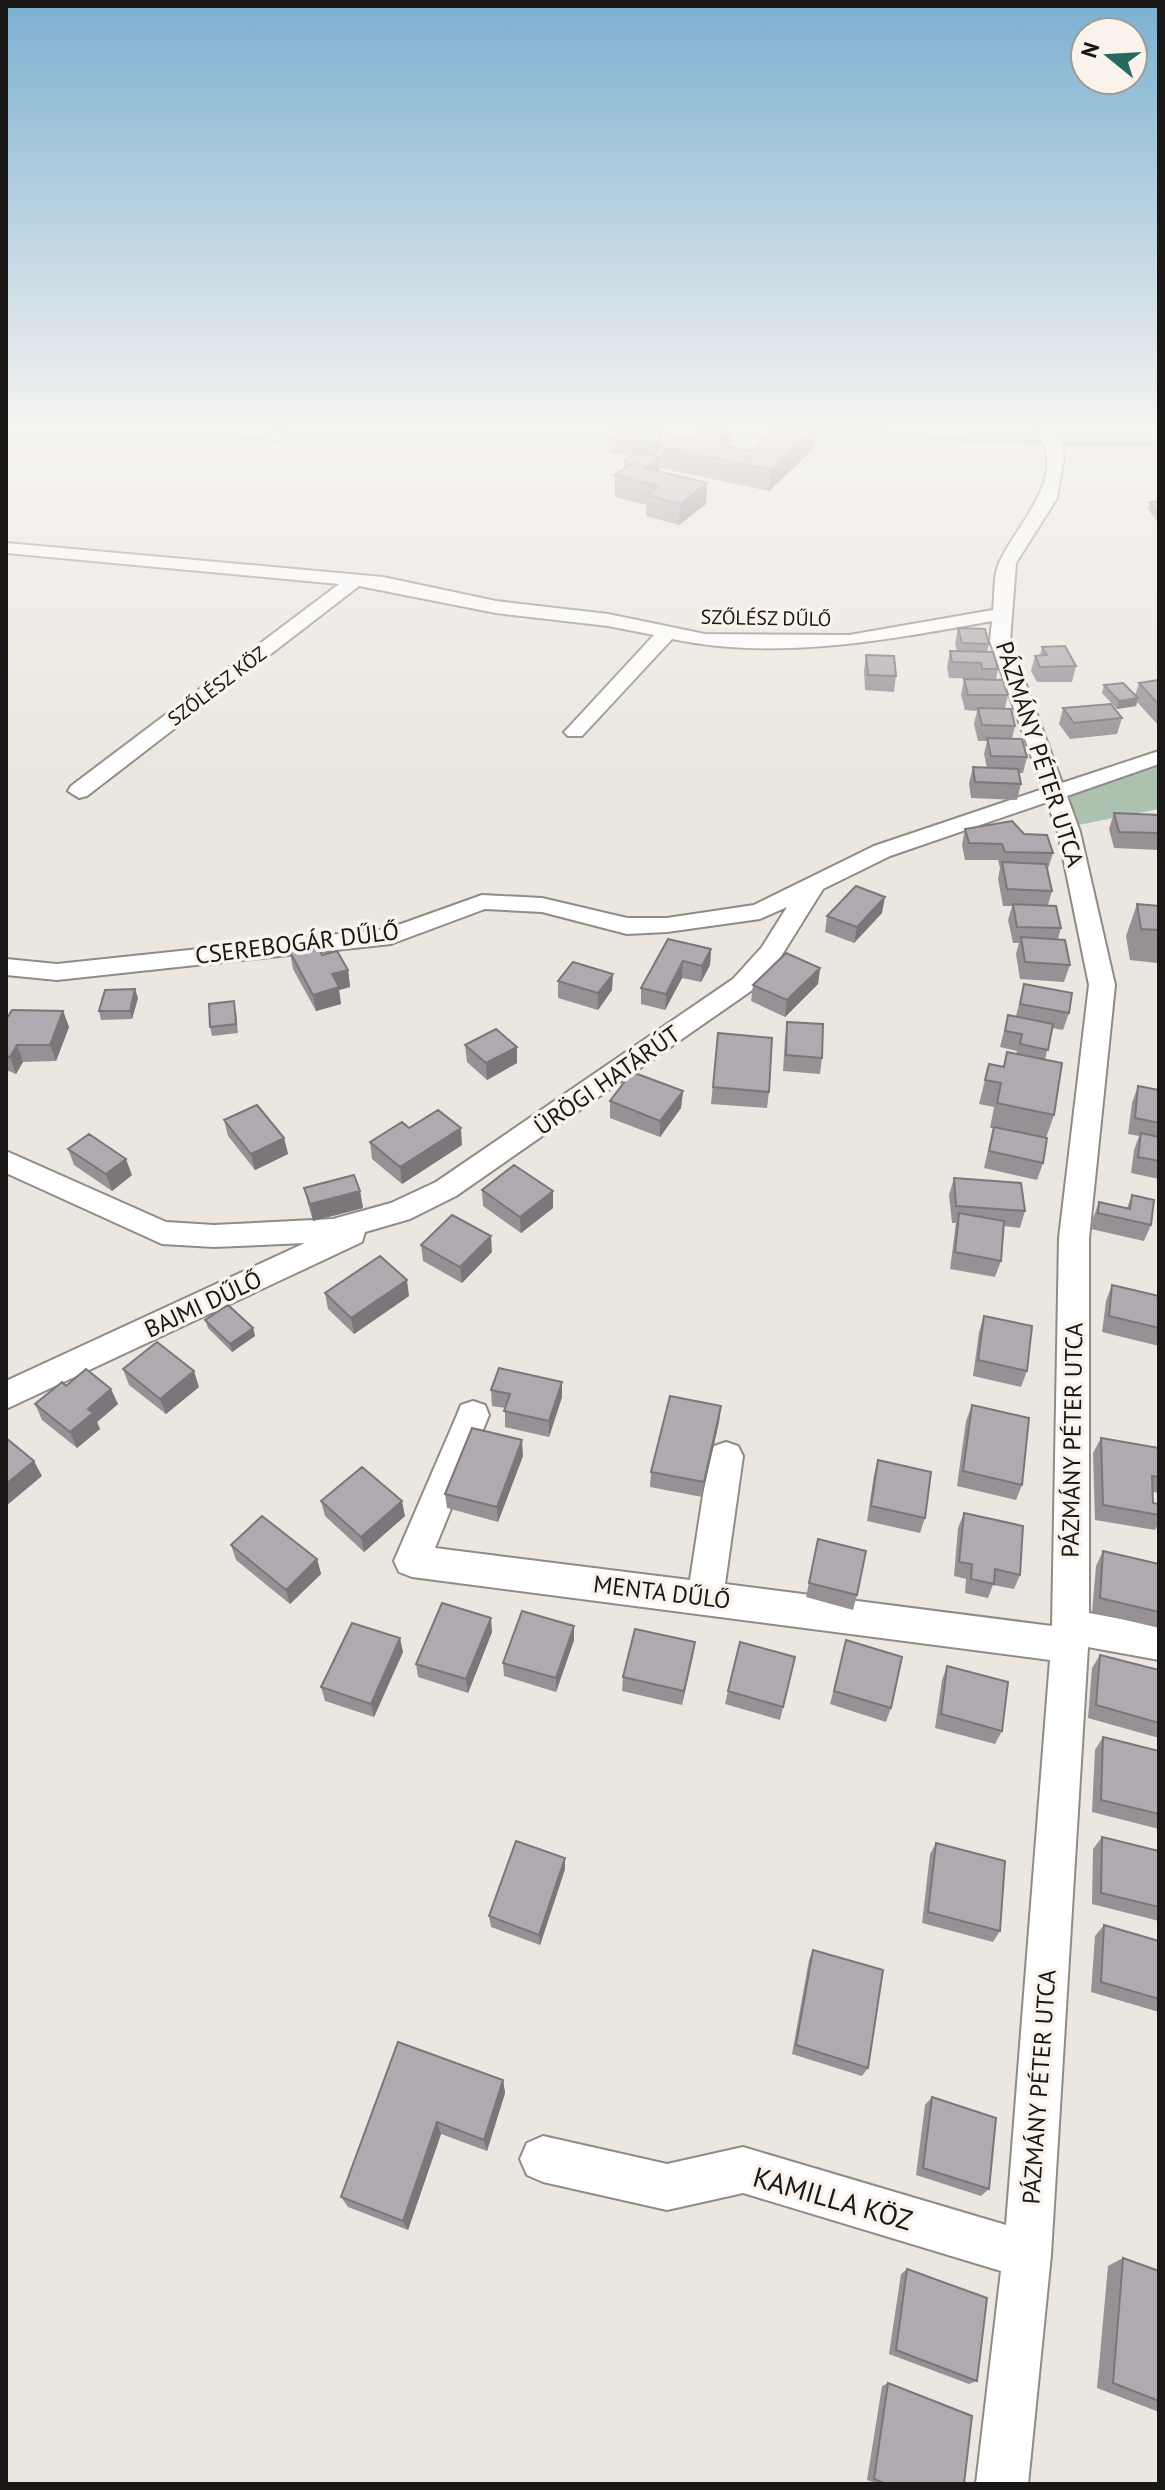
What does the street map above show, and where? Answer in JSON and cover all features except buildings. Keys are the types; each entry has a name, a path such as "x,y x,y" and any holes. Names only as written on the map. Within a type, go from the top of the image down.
{"street":[{"name":"PÁZMÁNY PÉTER UTCA","path":"1002,2484 1027,2255 1070,1636 1074,1238 1102,985 1069,832 1000,641 1007,563 1019,544"},
{"name":"SZŐLÉSZ DŰLŐ","path":"6,548 356,580 416,588 520,611 608,620 666,634 736,641 849,641 1002,614"},
{"name":"SZŐLÉSZ KÖZ","path":"79,791 356,580"},
{"path":"575,732 666,634"},
{"path":"814,884 882,851 1159,757"},
{"name":"CSEREBOGÁR DŰLŐ","path":"6,967 57,972 391,936 482,902 542,905 627,926 667,925 760,912 814,884"},
{"name":"ÜRÖGI HATÁRÚT","path":"6,1161 162,1233 214,1236 333,1230 400,1211 472,1172 742,985 771,952 814,884"},
{"name":"BAJMI DŰLŐ","path":"6,1396 400,1211"},
{"name":"MENTA DŰLŐ","path":"473,1415 412,1561 705,1598 1159,1643"},
{"path":"705,1598 726,1456"},
{"name":"KAMILLA KÖZ","path":"543,2159 667,2187 743,2170 1027,2255"}],"green space":[{"path":"1159,757 1159,809 1078,825 1061,792"}]}
